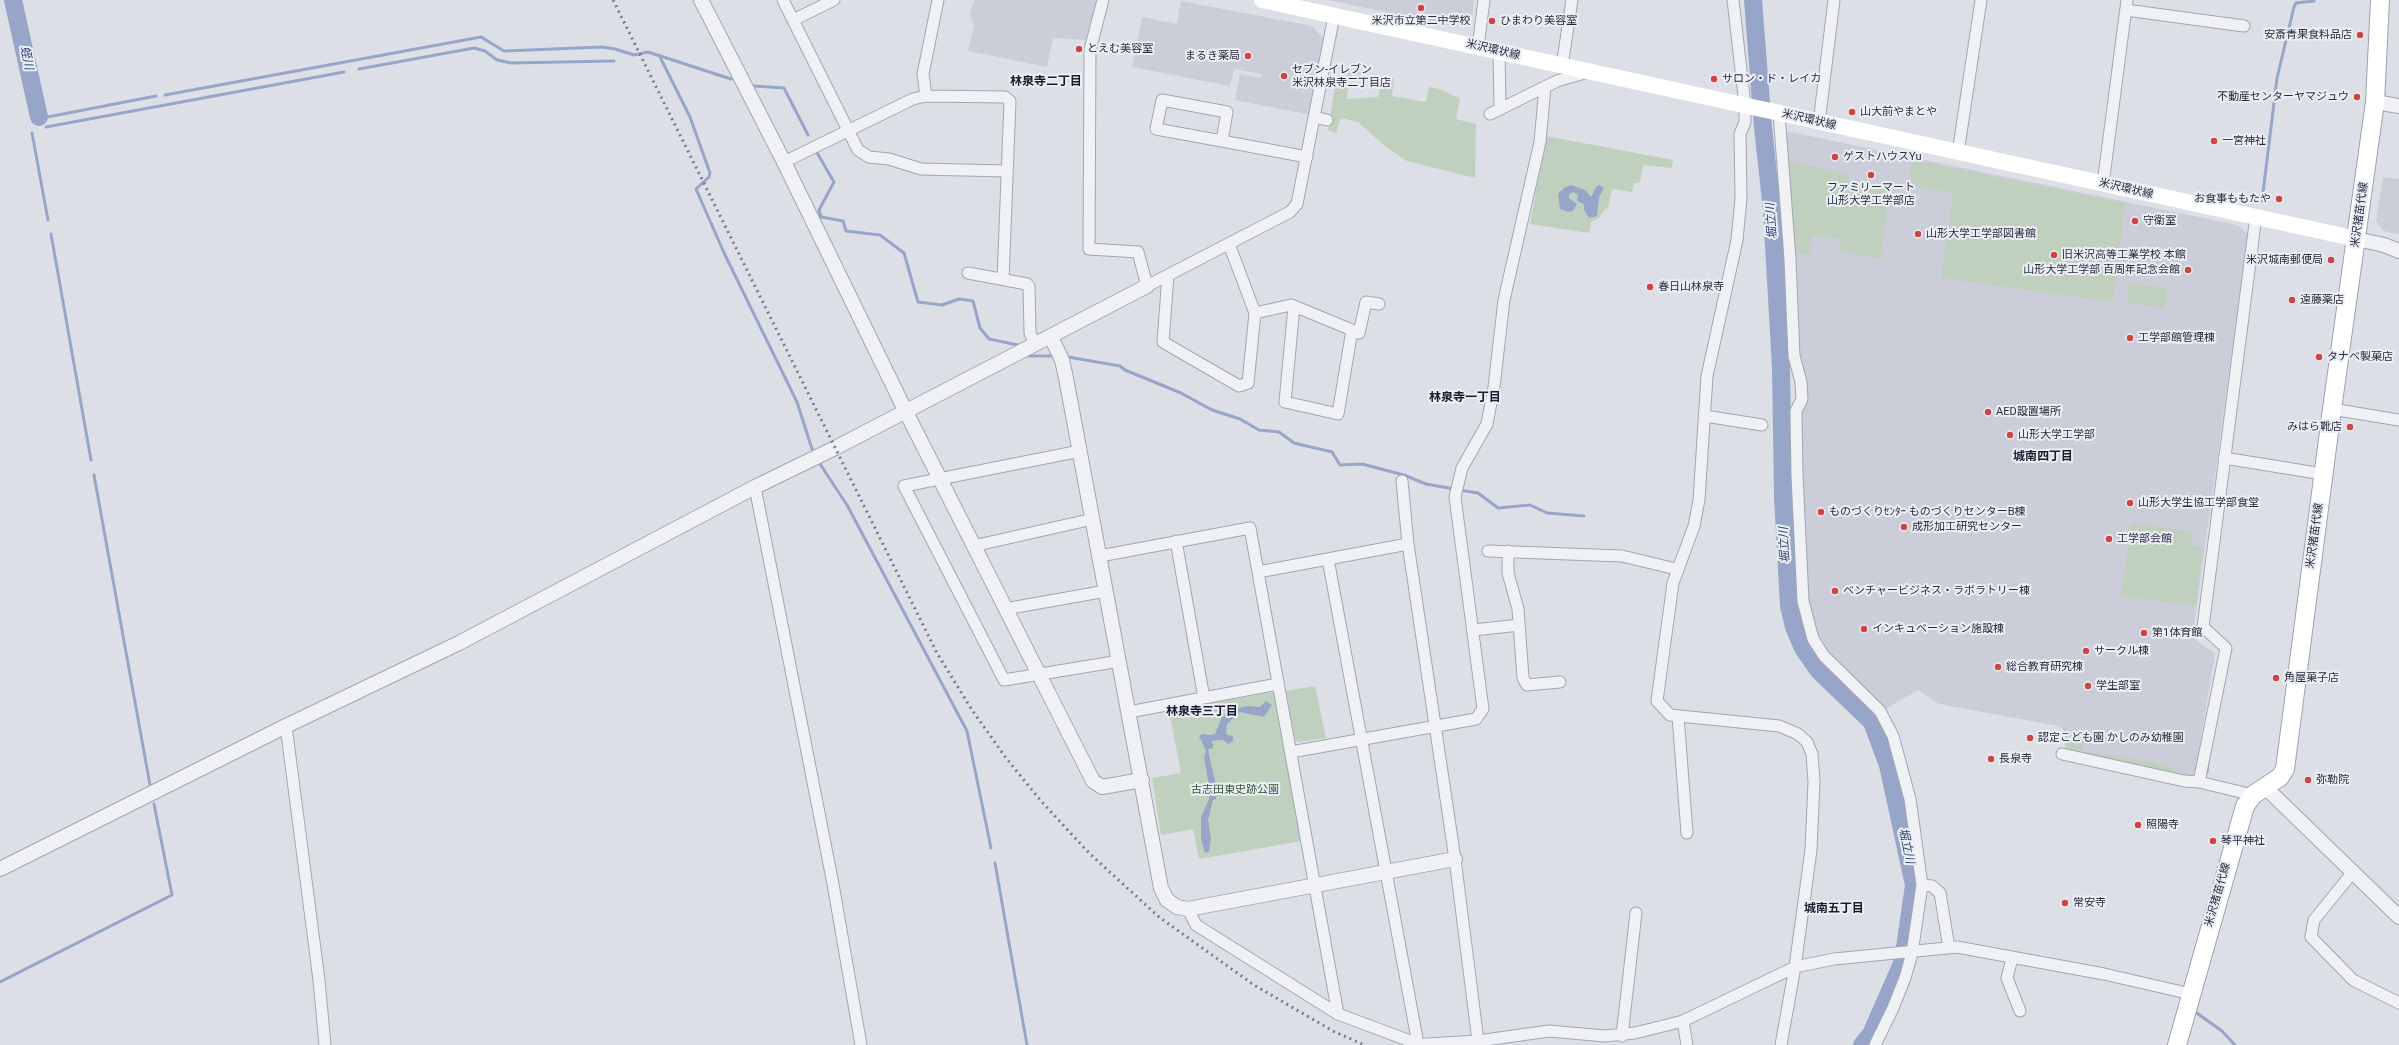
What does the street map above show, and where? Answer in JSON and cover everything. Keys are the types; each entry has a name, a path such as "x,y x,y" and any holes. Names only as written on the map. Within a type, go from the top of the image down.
{"main road":[{"name":"米沢環状線","path":"1262,0 1562,66 1593,71 1818,123 2256,216 2357,239"},
{"name":"米沢猪苗代線","path":"2177,1045 2241,816 2248,800 2280,778 2285,769 2323,474 2375,102 2380,0"}],"street":[{"path":"701,0 784,162 973,546 1093,781 1102,786 1142,780"},
{"path":"783,0 858,150 869,157 889,159 921,169 1006,171"},
{"path":"793,20 834,0"},
{"path":"926,96 923,74 938,0"},
{"path":"1103,0 1090,50 1089,249 1138,252 1143,277 1147,286"},
{"path":"1478,47 1484,0"},
{"path":"1562,66 1572,0"},
{"path":"1733,0 1747,106 1745,122 1740,134 1741,199 1737,240 1707,376 1702,466 1694,526 1676,569 1657,701 1664,712 1678,716 1779,726 1798,734 1806,742 1812,754 1814,782 1810,850 1795,966 1780,1045"},
{"path":"1818,123 1834,0"},
{"path":"1958,153 1981,0"},
{"path":"2103,184 2126,5 2244,26"},
{"path":"0,869 286,726 459,642 755,487 835,448 905,410 1290,212 1297,204 1334,16"},
{"path":"1499,52 1500,108"},
{"path":"1490,114 1545,86 1593,71"},
{"path":"1291,752 1436,724 1476,719 1483,709 1474,630 1455,497 1462,468 1487,424 1494,387 1504,300 1540,142 1545,86"},
{"path":"784,162 848,129 913,99 926,96 1005,97 1010,101 1006,171 1005,270 1003,279"},
{"path":"1222,141 1227,112 1162,100 1156,129 1307,157"},
{"path":"2375,102 2399,106"},
{"path":"1777,113 1791,267 1794,356 1801,382 1802,399 1796,412 1796,427 1803,601 1813,639 1824,656 1880,711 1894,736 1910,799 1922,885 1910,953 1893,1008 1875,1045"},
{"path":"1314,117 1327,120"},
{"path":"2199,782 2226,648 2203,627 2256,216"},
{"path":"2357,239 2384,245 2399,251"},
{"path":"1168,275 1163,342 1239,386 1248,383 1255,312 1229,244"},
{"path":"968,273 1003,279 1029,286 1030,332 1035,344"},
{"path":"1352,333 1359,333 1366,302 1379,304"},
{"path":"1255,312 1291,305 1294,306 1352,330 1338,414 1285,402 1294,306"},
{"path":"1050,336 1062,360 1066,378 1130,712 1161,888 1167,900 1177,907 1188,909 1455,860"},
{"path":"2332,410 2399,420"},
{"path":"1705,416 1762,425"},
{"path":"1080,452 939,478 904,486 1004,680 1040,676 1120,661"},
{"path":"2224,458 2323,474"},
{"path":"1402,481 1408,544 1436,724 1478,1041"},
{"path":"755,487 833,884 861,1045"},
{"path":"973,546 1093,519"},
{"path":"1100,556 1250,528 1338,1014"},
{"path":"1176,541 1204,698"},
{"path":"1258,572 1408,544"},
{"path":"1488,551 1622,556 1676,569"},
{"path":"1508,551 1508,574 1518,609 1523,678 1527,685 1560,682"},
{"path":"1328,558 1387,872 1414,1044"},
{"path":"1005,609 1106,591"},
{"path":"1474,630 1519,625"},
{"path":"1130,712 1278,684"},
{"path":"1678,716 1687,833"},
{"path":"286,726 319,980 325,1045"},
{"path":"2062,754 2184,781 2259,791 2353,872 2399,917"},
{"path":"2353,872 2314,920 2310,937 2353,980 2399,1003"},
{"path":"1922,885 1932,886 1940,893 1949,948"},
{"path":"1188,909 1196,925 1338,1014 1414,1044 1478,1041 1549,1031 1591,1040 1622,1036 1683,1021 1795,966 1834,959 1910,953 1949,948 1963,948 2104,974 2191,994"},
{"path":"1622,1036 1636,913"},
{"path":"2012,958 2007,978 2020,1010"},
{"path":"1683,1021 1687,1045"}],"shaded area":[{"path":"976,0 1097,0 1086,40 1053,38 1047,67 968,51 974,25 970,16 973,2"},
{"name":"米沢市立第二中学校","path":"1327,0 1474,0 1472,17 1454,26"},
{"path":"1181,1 1312,26 1326,41 1311,115 1235,100 1240,74 1261,78 1261,74 1234,69 1230,86 1132,67 1142,17 1177,24"},
{"name":"山形大学工学部","path":"1786,131 2237,225 2248,234 2194,627 2194,636 2198,642 2215,653 2195,774 2188,776 2066,752 2063,730 2058,726 1939,704 1918,690 1884,710 1835,664 1819,642 1808,610"},
{"path":"2383,177 2399,179 2399,234 2384,231 2376,221"}],"green space":[{"path":"1357,66 1362,74 1349,76 1347,99 1378,97 1383,77 1394,78 1392,96 1426,102 1429,87 1440,89 1460,99 1456,119 1476,124 1475,178 1407,161 1386,147 1358,122 1341,118 1336,133 1328,130 1335,85"},
{"path":"1546,136 1673,160 1672,168 1643,165 1640,183 1634,183 1632,192 1612,189 1608,208 1605,209 1599,218 1591,222 1589,233 1530,224"},
{"path":"1912,160 2125,203 2113,302 1941,278 1953,193 1917,187 1909,176"},
{"path":"1789,161 1848,174 1847,180 1890,188 1880,259 1840,251 1841,239 1813,235 1809,254 1793,253"},
{"path":"2129,283 2167,288 2165,308 2127,303"},
{"path":"2131,523 2193,532 2191,546 2203,547 2195,606 2121,596"},
{"path":"1315,686 1326,738 1299,742 1295,740 1286,691"},
{"name":"古志田東史跡公園","path":"1274,692 1302,841 1199,859 1193,829 1161,835 1152,778 1181,773 1169,711"},
{"path":"2063,729 2069,731 2067,739 2084,742 2083,751 2165,764 2181,774 2066,752"}],"water":[{"path":"1571,185 1585,190 1591,197 1596,187 1599,185 1604,188 1599,197 1597,216 1589,218 1584,210 1584,204 1577,201 1578,195 1574,192 1569,194 1569,198 1577,204 1573,211 1568,212 1560,209 1558,194 1564,188"},
{"path":"1266,701 1272,705 1264,717 1240,712 1227,724 1226,733 1233,736 1233,741 1229,744 1223,740 1211,741 1213,748 1208,749 1217,789 1216,799 1213,800 1208,820 1211,838 1209,852 1205,853 1201,839 1201,817 1209,799 1209,787 1204,757 1206,751 1199,736 1202,734 1215,734 1222,717 1233,709 1247,706 1260,707"}],"waterway":[{"name":"蛭川","path":"13,0 39,117"},
{"name":"堀立川","path":"1753,0 1763,127 1772,211 1781,368 1783,497 1789,606 1794,627 1803,648 1819,671 1872,722 1888,765 1914,885 1903,961 1871,1034 1862,1045"},
{"path":"2262,201 2277,78 2294,7 2296,3 2314,1"},
{"path":"165,95 481,37 504,51 602,47 615,49 634,55 648,52 731,79"},
{"path":"359,69 474,48 485,51 497,60 511,63 614,61"},
{"path":"659,55 690,117 710,173 709,177 696,189 725,255 797,402 812,449"},
{"path":"46,127 344,72"},
{"path":"754,86 784,88 808,135"},
{"path":"37,119 156,96"},
{"path":"32,133 48,220"},
{"path":"816,151 834,182 819,210 821,217 843,221 846,231 880,235 904,253 918,302 942,305 959,299 973,301 980,328 989,339 1018,345"},
{"path":"51,234 91,460"},
{"path":"1029,356 1052,356"},
{"path":"1068,357 1120,366 1125,370 1181,393 1212,410 1240,419 1259,430 1279,432 1294,443 1332,452 1340,465 1362,464 1404,475 1426,484 1454,489"},
{"path":"820,464 847,505 967,731 991,848"},
{"path":"94,475 150,785"},
{"path":"1459,490 1478,493 1498,508 1530,505 1547,513 1584,516"},
{"path":"2207,772 2208,762"},
{"path":"0,982 172,895 154,804"},
{"path":"995,863 1027,1045"},
{"path":"2194,1011 2222,1031 2235,1045"}],"railway":[{"path":"613,0 937,653 972,710 1006,758 1041,801 1089,853 1159,917 1254,985 1333,1031 1364,1045"}],"place":[{"name":"米沢市立第二中学校","path":"1421,8"},
{"name":"ひまわり美容室","path":"1492,21"},
{"name":"安斎青果食料品店","path":"2360,35"},
{"name":"とえむ美容室","path":"1079,49"},
{"name":"まるき薬局","path":"1248,56"},
{"name":"セブン-イレブン 米沢林泉寺二丁目店","path":"1284,76"},
{"name":"サロン・ド・レイカ","path":"1714,79"},
{"name":"不動産センターヤマジュウ","path":"2357,97"},
{"name":"山大前やまとや","path":"1852,112"},
{"name":"一宮神社","path":"2214,141"},
{"name":"ゲストハウスYu","path":"1835,157"},
{"name":"ファミリーマート 山形大学工学部店","path":"1871,175"},
{"name":"お食事ももたや","path":"2279,199"},
{"name":"守衛室","path":"2135,221"},
{"name":"山形大学工学部図書館","path":"1918,234"},
{"name":"旧米沢高等工業学校 本館","path":"2054,255"},
{"name":"米沢城南郵便局","path":"2331,260"},
{"name":"山形大学工学部 百周年記念会館","path":"2188,270"},
{"name":"春日山林泉寺","path":"1650,287"},
{"name":"遠藤薬店","path":"2292,300"},
{"name":"工学部館管理棟","path":"2130,338"},
{"name":"タナベ製菓店","path":"2319,357"},
{"name":"AED設置場所","path":"1988,412"},
{"name":"みはら靴店","path":"2350,427"},
{"name":"山形大学工学部","path":"2010,435"},
{"name":"山形大学生協工学部食堂","path":"2130,503"},
{"name":"ものづくりｾﾝﾀｰ ものづくりセンターB棟","path":"1821,512"},
{"name":"成形加工研究センター","path":"1904,527"},
{"name":"工学部会館","path":"2109,539"},
{"name":"ベンチャービジネス・ラボラトリー棟","path":"1835,591"},
{"name":"インキュベーション施設棟","path":"1864,629"},
{"name":"第1体育館","path":"2144,633"},
{"name":"サークル棟","path":"2086,651"},
{"name":"総合教育研究棟","path":"1998,667"},
{"name":"角屋菓子店","path":"2276,678"},
{"name":"学生部室","path":"2088,686"},
{"name":"認定こども園 かしのみ幼稚園","path":"2030,738"},
{"name":"長泉寺","path":"1991,759"},
{"name":"弥勒院","path":"2308,780"},
{"name":"照陽寺","path":"2138,825"},
{"name":"琴平神社","path":"2213,841"},
{"name":"常安寺","path":"2065,903"}],"district":[{"name":"林泉寺二丁目","path":"1046,82"},
{"name":"林泉寺一丁目","path":"1465,398"},
{"name":"城南四丁目","path":"2043,457"},
{"name":"林泉寺三丁目","path":"1202,712"},
{"name":"城南五丁目","path":"1834,909"}]}
